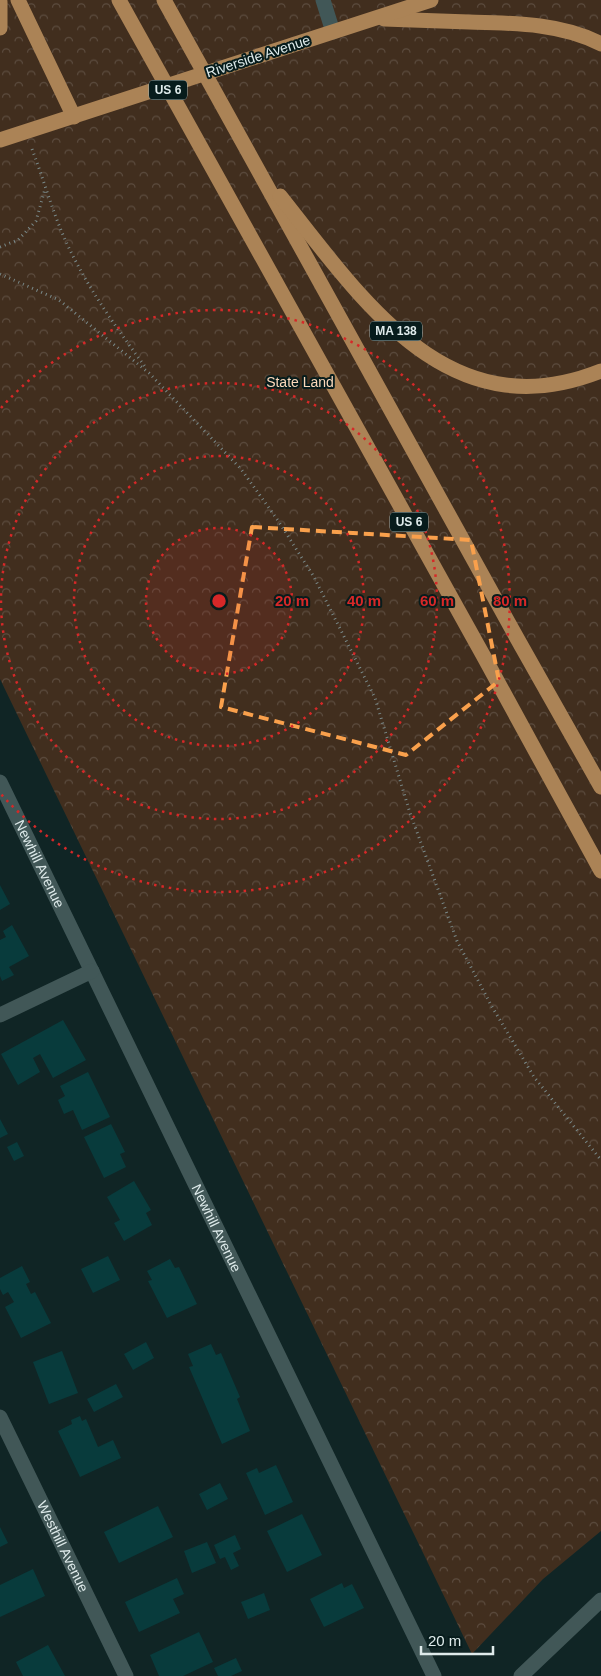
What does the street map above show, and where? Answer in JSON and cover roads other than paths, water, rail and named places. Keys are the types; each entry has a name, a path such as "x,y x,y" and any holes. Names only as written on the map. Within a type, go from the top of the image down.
{"main road":[{"path":"18,0 74,117"},
{"name":"US 6","path":"164,0 601,787"},
{"name":"Riverside Avenue","path":"0,140 431,0"},
{"path":"0,2 0,28"},
{"name":"US 6","path":"120,3 483,654 601,871"},
{"path":"373,19 503,23 532,26 578,34 601,44"},
{"name":"MA 138","path":"252,161 363,299 395,330 428,356 469,376 499,384 518,386 542,386 565,382 601,371"}],"street":[{"path":"323,0 333,32"},
{"name":"Newhill Avenue","path":"0,782 434,1676"},
{"path":"0,1015 92,971"},
{"name":"Westhill Avenue","path":"0,1417 126,1676"},
{"path":"521,1676 600,1605"}],"park label":[{"name":"State Land","path":"300,382"}]}
